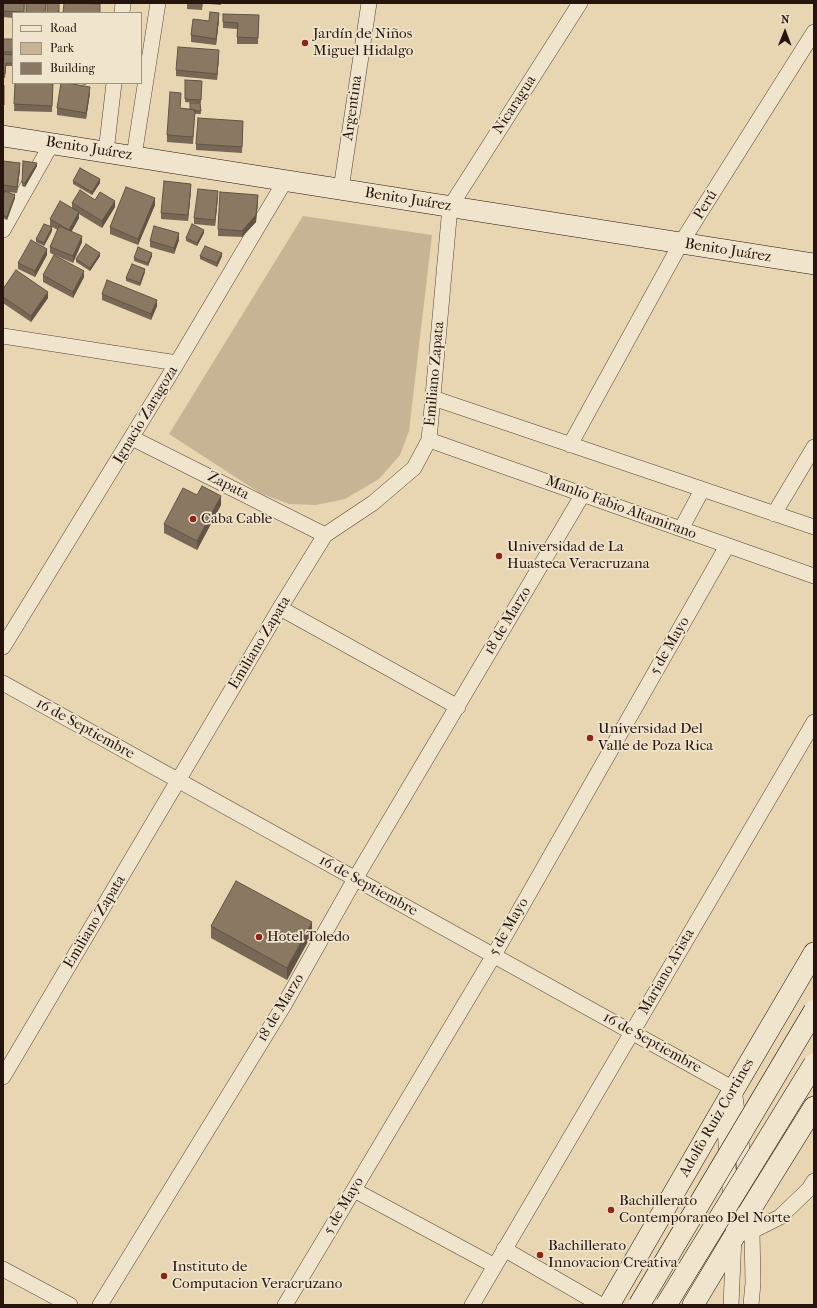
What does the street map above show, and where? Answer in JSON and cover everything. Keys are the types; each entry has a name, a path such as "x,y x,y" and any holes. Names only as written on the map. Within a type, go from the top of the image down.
{"main road":[{"name":"Benito Juárez","path":"3,136 814,264"},
{"name":"Adolfo Ruiz Cortines","path":"610,1305 814,953"},
{"path":"639,1305 814,1011"},
{"path":"666,1305 814,1064"},
{"path":"693,1305 743,1233 750,1210 814,1106"}],"street":[{"path":"134,156 158,3"},
{"name":"Argentina","path":"341,189 368,3"},
{"name":"Nicaragua","path":"450,206 580,3"},
{"name":"Perú","path":"570,445 681,243 814,32"},
{"path":"106,152 114,84"},
{"path":"3,230 52,143"},
{"name":"Ignacio Zaragoza","path":"3,647 132,438 285,180"},
{"name":"Emiliano Zapata","path":"3,1077 280,608 325,535 373,503 414,468 429,440 450,206"},
{"path":"3,336 177,363"},
{"path":"433,398 814,528"},
{"name":"Zapata","path":"132,438 325,535"},
{"name":"Manlio Fabio Altamirano","path":"429,440 814,576"},
{"path":"774,514 814,447"},
{"path":"681,529 702,490"},
{"name":"18 de Marzo","path":"100,1305 284,1005 355,879 583,494"},
{"name":"5 de Mayo","path":"285,1305 494,955 728,546"},
{"path":"280,608 458,707"},
{"name":"16 de Septiembre","path":"3,683 734,1089"},
{"name":"Mariano Arista","path":"472,1305 814,722"},
{"path":"734,1089 750,1210"},
{"path":"724,1106 743,1233 753,1283 751,1305"},
{"path":"743,1233 780,1217 812,1187"},
{"path":"354,1190 495,1266"},
{"path":"731,1305 743,1233"},
{"path":"504,1249 602,1305"},
{"path":"3,1269 70,1305"}],"green space":[{"path":"303,216 432,235 409,431 400,455 379,479 345,499 316,505 289,504 260,493 169,434"}],"building":[{"path":"3,3 24,3 24,12 3,11"},
{"path":"26,3 46,3 45,12 26,12"},
{"path":"47,3 59,3 59,12 47,12"},
{"path":"64,3 100,4 100,12 63,12"},
{"path":"210,12 219,13 216,39 191,35 193,19 209,21"},
{"path":"223,14 259,15 258,38 237,37 238,23 223,22"},
{"path":"3,39 12,39 12,52 3,52"},
{"path":"178,47 219,50 217,74 176,70"},
{"path":"3,54 12,55 12,63 6,63 5,74 3,74"},
{"path":"185,80 202,81 201,100 185,99"},
{"path":"15,84 53,84 52,106 14,104"},
{"path":"61,84 73,84 90,87 86,113 57,108"},
{"path":"4,85 4,105 3,105"},
{"path":"170,92 181,93 180,108 195,110 193,137 167,135"},
{"path":"190,103 200,103 201,111 190,109"},
{"path":"198,118 243,121 242,147 196,144"},
{"path":"3,161 20,163 17,187 3,185"},
{"path":"23,161 37,163 25,183 22,183"},
{"path":"80,168 100,179 92,192 73,181"},
{"path":"164,181 191,184 188,215 161,213"},
{"path":"126,187 155,198 138,239 110,227"},
{"path":"198,189 218,191 215,220 194,218"},
{"path":"80,190 95,200 100,192 115,201 102,221 72,203"},
{"path":"5,191 15,195 7,217 3,215 3,195"},
{"path":"220,192 258,195 256,215 242,231 218,229"},
{"path":"60,201 79,212 69,230 50,219"},
{"path":"44,224 52,227 44,243 36,239"},
{"path":"192,224 204,230 197,243 186,238"},
{"path":"59,226 82,236 73,256 50,247"},
{"path":"154,226 179,233 174,248 150,241"},
{"path":"31,240 47,249 35,271 18,263"},
{"path":"86,244 100,253 90,268 76,259"},
{"path":"205,246 222,253 217,263 200,256"},
{"path":"138,247 152,253 148,263 134,258"},
{"path":"54,255 84,271 73,292 43,275"},
{"path":"132,264 145,269 140,283 126,278"},
{"path":"16,270 48,292 31,316 3,297 3,289"},
{"path":"107,280 157,300 151,314 102,294"},
{"name":"Caba Cable","path":"202,486 221,496 197,541 164,524 183,488 197,495"},
{"path":"236,881 312,922 287,968 211,926"}],"place":[{"name":"Jardín de Niños Miguel Hidalgo","path":"305,43"},
{"name":"Caba Cable","path":"193,519"},
{"name":"Universidad de La Huasteca Veracruzana","path":"499,556"},
{"name":"Universidad Del Valle de Poza Rica","path":"590,738"},
{"name":"Hotel Toledo","path":"259,937"},
{"name":"Bachillerato Contemporaneo Del Norte","path":"611,1210"},
{"name":"Bachillerato Innovacion Creativa","path":"540,1255"},
{"name":"Instituto de Computacion Veracruzano","path":"164,1276"}]}
